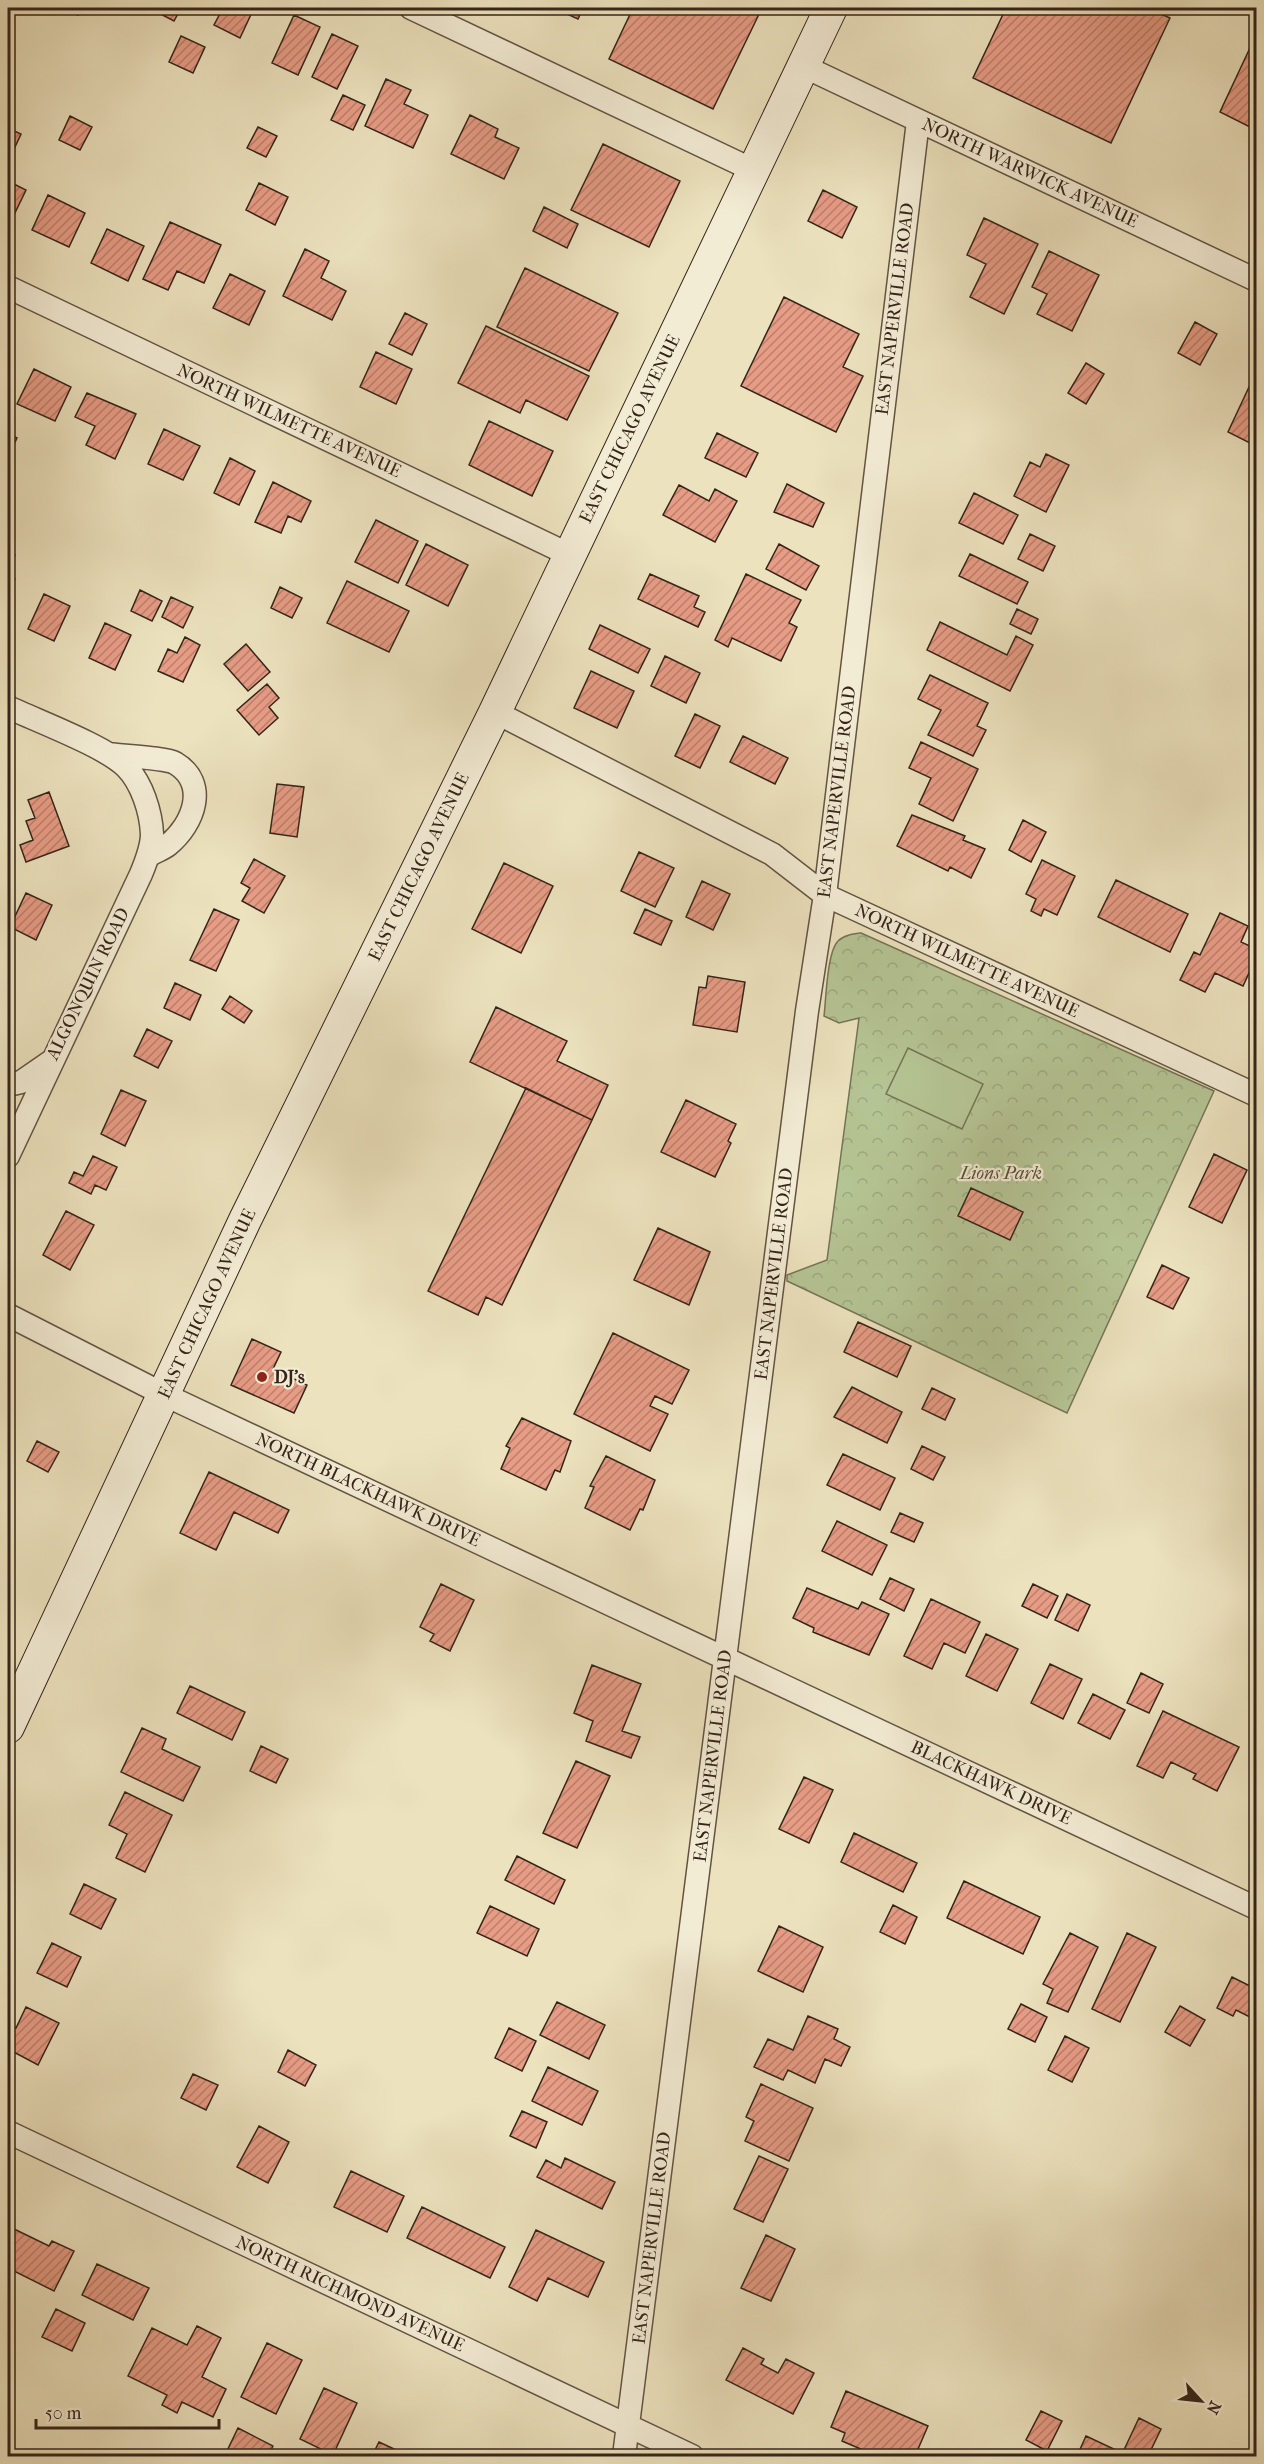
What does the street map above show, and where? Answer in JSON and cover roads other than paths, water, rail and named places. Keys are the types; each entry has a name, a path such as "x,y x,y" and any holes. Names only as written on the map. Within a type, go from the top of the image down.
{"main road":[{"name":"EAST CHICAGO AVENUE","path":"8,1727 245,1220 495,712 831,8"}],"street":[{"path":"411,8 753,170"},
{"name":"NORTH WARWICK AVENUE","path":"803,66 1257,280"},
{"name":"EAST NAPERVILLE ROAD","path":"624,2457 807,1011 825,895 918,121"},
{"name":"NORTH WILMETTE AVENUE","path":"8,287 570,555"},
{"path":"8,707 105,753 173,761 185,770 194,782 196,802 187,822 168,844 148,856"},
{"name":"NORTH WILMETTE AVENUE","path":"495,712 772,854 825,895 1257,1095"},
{"name":"ALGONQUIN ROAD","path":"8,1156 148,856 152,835 148,809 136,780 125,766 105,753"},
{"path":"8,1085 21,1082 52,1061"},
{"name":"NORTH BLACKHAWK DRIVE","path":"9,1318 165,1395 726,1658"},
{"name":"BLACKHAWK DRIVE","path":"726,1658 1257,1908"},
{"name":"NORTH RICHMOND AVENUE","path":"8,2132 692,2457"}],"place":[{"name":"DJ's","path":"262,1377"}],"park label":[{"name":"Lions Park","path":"1001,1173"}]}
